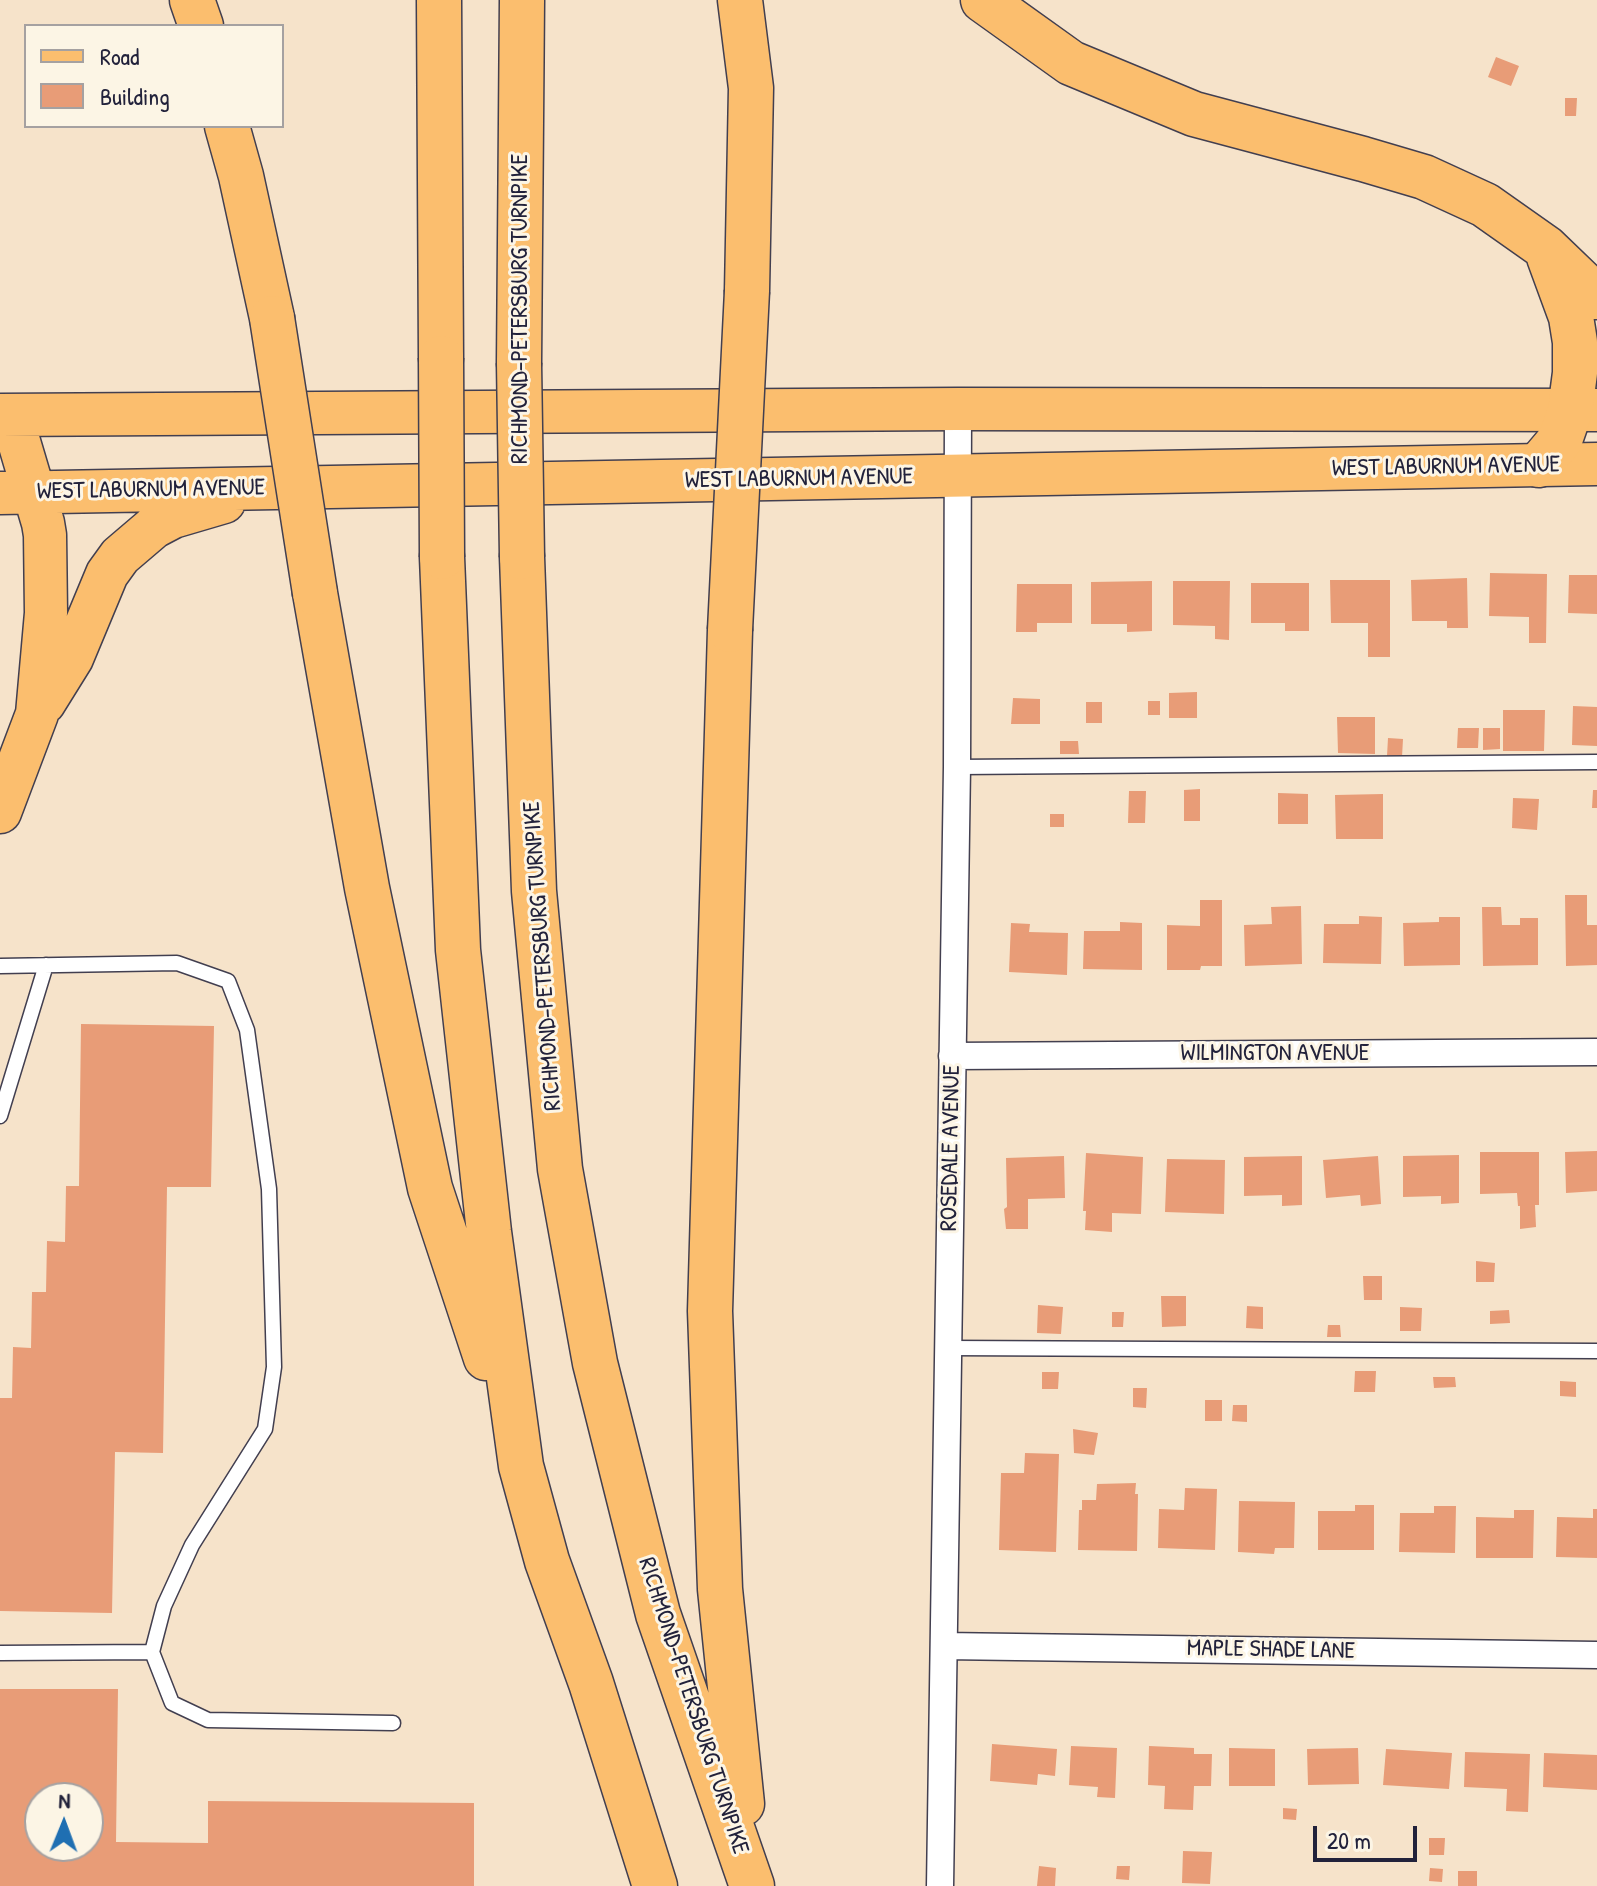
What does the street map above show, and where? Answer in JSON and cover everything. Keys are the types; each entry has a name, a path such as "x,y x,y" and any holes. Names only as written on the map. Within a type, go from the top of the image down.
{"highway":[{"path":"192,0 200,24"},
{"path":"439,0 442,557 458,950 489,1232 521,1466"},
{"name":"RICHMOND-PETERSBURG TURNPIKE","path":"522,0 519,363 522,557 534,891 560,1169 595,1363 658,1614 751,1884"},
{"path":"740,0 751,88 747,291 730,630 710,1311 720,1589 751,1884"},
{"path":"983,0 1071,63 1194,114 1424,177 1485,205 1546,248 1597,297"},
{"path":"228,128 272,318 315,593 367,888 430,1188 521,1466 547,1561 591,1683 655,1886"},
{"path":"1539,465 1584,410 1575,373 1571,317 1546,248"}],"main road":[{"path":"37,714 45,643 45,535 17,493 6,415 958,409 1584,410"},
{"name":"WEST LABURNUM AVENUE","path":"17,493 1597,464"},
{"path":"0,812 37,714 72,658 107,574 120,556 154,527 173,517 275,488"}],"street":[{"name":"ROSEDALE AVENUE","path":"940,1886 957,767 958,409"},
{"name":"WILMINGTON AVENUE","path":"952,1056 1597,1052"},
{"name":"MAPLE SHADE LANE","path":"944,1646 1597,1655"}],"lane":[{"path":"957,767 1597,762"},
{"path":"0,966 177,963 228,981 247,1030 269,1189 274,1367 265,1429 192,1545 164,1606 152,1652 172,1703 208,1720 393,1723"},
{"path":"0,1116 46,965"},
{"path":"948,1348 1597,1351"},
{"path":"0,1653 152,1652"}],"building":[{"path":"1496,57 1519,66 1511,86 1488,77"},
{"path":"1565,98 1577,98 1576,116 1565,116"},
{"path":"1490,573 1547,574 1546,643 1529,643 1529,617 1489,616"},
{"path":"1569,575 1597,575 1597,614 1568,613"},
{"path":"1467,578 1468,628 1447,628 1447,621 1412,621 1411,580"},
{"path":"1330,580 1390,580 1390,657 1368,657 1368,623 1331,623"},
{"path":"1152,581 1152,631 1127,632 1127,624 1091,624 1091,582"},
{"path":"1173,581 1230,581 1229,640 1215,639 1215,626 1173,625"},
{"path":"1251,583 1309,583 1309,631 1285,631 1285,623 1251,623"},
{"path":"1017,584 1072,584 1072,623 1037,623 1037,632 1016,632"},
{"path":"1197,692 1197,718 1169,718 1169,693"},
{"path":"1013,698 1040,699 1040,724 1011,724"},
{"path":"1148,701 1160,701 1160,715 1148,715"},
{"path":"1086,702 1102,702 1102,723 1086,723"},
{"path":"1573,706 1597,707 1597,746 1572,745"},
{"path":"1503,710 1545,710 1544,751 1503,751"},
{"path":"1337,717 1375,717 1375,754 1338,753"},
{"path":"1458,728 1479,728 1478,748 1457,748"},
{"path":"1483,728 1500,728 1500,749 1483,750"},
{"path":"1388,738 1403,739 1402,757 1387,756"},
{"path":"1060,741 1078,741 1079,754 1060,754"},
{"path":"1200,789 1200,821 1184,821 1184,790"},
{"path":"1593,790 1597,790 1597,808 1592,808"},
{"path":"1129,791 1146,791 1145,823 1128,823"},
{"path":"1278,793 1308,794 1308,824 1278,824"},
{"path":"1383,794 1383,839 1336,839 1335,795"},
{"path":"1513,798 1539,799 1537,830 1512,828"},
{"path":"1050,814 1064,814 1064,827 1050,827"},
{"path":"1565,895 1587,895 1587,925 1597,925 1597,965 1566,966"},
{"path":"1200,900 1222,900 1222,966 1167,970 1167,925 1200,926"},
{"path":"1301,906 1302,964 1245,966 1244,925 1272,924 1271,907"},
{"path":"1482,907 1501,907 1502,925 1520,925 1520,918 1538,918 1538,965 1483,966"},
{"path":"1359,916 1382,917 1381,964 1323,963 1324,924 1359,924"},
{"path":"1439,917 1460,917 1460,965 1404,966 1403,923 1439,922"},
{"path":"1120,922 1142,923 1142,970 1083,969 1084,931 1120,931"},
{"path":"1011,923 1030,924 1029,932 1068,933 1067,975 1009,972"},
{"path":"81,1024 214,1026 211,1187 167,1187 163,1453 115,1452 112,1613 0,1611 0,1398 12,1398 13,1347 31,1348 32,1292 46,1292 47,1241 65,1242 66,1186 79,1186"},
{"path":"1597,1151 1597,1191 1566,1193 1565,1152"},
{"path":"1480,1152 1539,1152 1536,1227 1520,1229 1517,1193 1480,1194"},
{"path":"1086,1153 1143,1157 1141,1214 1112,1213 1112,1232 1085,1230"},
{"path":"1459,1155 1459,1203 1441,1204 1441,1196 1403,1197 1403,1156"},
{"path":"1064,1156 1065,1198 1028,1199 1028,1229 1006,1229 1006,1158"},
{"path":"1302,1156 1302,1205 1282,1206 1282,1195 1244,1196 1244,1157"},
{"path":"1378,1156 1381,1204 1361,1206 1360,1195 1326,1198 1323,1160"},
{"path":"1167,1159 1225,1160 1224,1214 1165,1212"},
{"path":"1476,1261 1495,1263 1494,1282 1476,1282"},
{"path":"1363,1276 1382,1276 1382,1300 1364,1300"},
{"path":"1161,1296 1186,1296 1186,1326 1162,1327"},
{"path":"1038,1305 1063,1307 1061,1334 1037,1333"},
{"path":"1247,1306 1263,1307 1263,1329 1246,1328"},
{"path":"1400,1307 1422,1308 1421,1331 1400,1331"},
{"path":"1509,1310 1510,1323 1490,1324 1490,1311"},
{"path":"1112,1312 1124,1312 1123,1327 1112,1327"},
{"path":"1328,1325 1340,1325 1341,1337 1327,1337"},
{"path":"1355,1371 1376,1371 1375,1392 1354,1392"},
{"path":"1042,1372 1059,1372 1058,1389 1042,1389"},
{"path":"1433,1377 1455,1377 1456,1387 1434,1388"},
{"path":"1560,1381 1576,1382 1576,1397 1560,1396"},
{"path":"1133,1388 1147,1388 1146,1408 1133,1407"},
{"path":"1205,1400 1222,1400 1222,1421 1205,1421"},
{"path":"1233,1405 1247,1405 1247,1422 1232,1421"},
{"path":"1073,1429 1098,1433 1094,1455 1074,1453"},
{"path":"1025,1453 1059,1454 1056,1552 999,1550 1001,1473 1024,1473"},
{"path":"1136,1483 1137,1551 1078,1550 1082,1500 1096,1500 1097,1484"},
{"path":"1185,1488 1217,1489 1215,1550 1158,1548 1159,1509 1184,1510"},
{"path":"1239,1501 1295,1502 1294,1548 1275,1548 1274,1554 1238,1552"},
{"path":"1355,1505 1374,1505 1374,1550 1318,1550 1318,1511 1355,1511"},
{"path":"1434,1506 1456,1506 1455,1553 1399,1552 1400,1513 1434,1513"},
{"path":"1593,1509 1597,1509 1597,1558 1556,1557 1557,1517 1593,1518"},
{"path":"1514,1510 1534,1510 1533,1558 1476,1558 1476,1517 1514,1518"},
{"path":"0,1689 118,1689 116,1842 208,1843 208,1801 474,1803 474,1886 0,1886"},
{"path":"992,1744 1057,1749 1055,1776 1038,1774 1037,1785 990,1781"},
{"path":"1071,1746 1117,1748 1115,1798 1097,1797 1098,1787 1069,1785"},
{"path":"1149,1746 1194,1748 1194,1754 1212,1754 1211,1786 1194,1786 1193,1810 1164,1809 1165,1786 1148,1785"},
{"path":"1229,1748 1275,1749 1275,1786 1229,1786"},
{"path":"1358,1748 1359,1784 1308,1785 1307,1749"},
{"path":"1386,1749 1452,1753 1449,1789 1383,1785"},
{"path":"1465,1752 1530,1754 1528,1812 1506,1811 1507,1789 1464,1787"},
{"path":"1544,1753 1597,1755 1597,1790 1543,1787"},
{"path":"1283,1808 1297,1809 1296,1820 1283,1819"},
{"path":"1429,1838 1445,1838 1444,1855 1429,1855"},
{"path":"1183,1851 1212,1852 1210,1884 1182,1883"},
{"path":"1039,1866 1056,1868 1055,1886 1037,1886"},
{"path":"1117,1866 1130,1866 1129,1880 1116,1879"},
{"path":"1430,1868 1443,1869 1442,1882 1429,1881"},
{"path":"1458,1871 1477,1871 1477,1886 1458,1886"}]}
